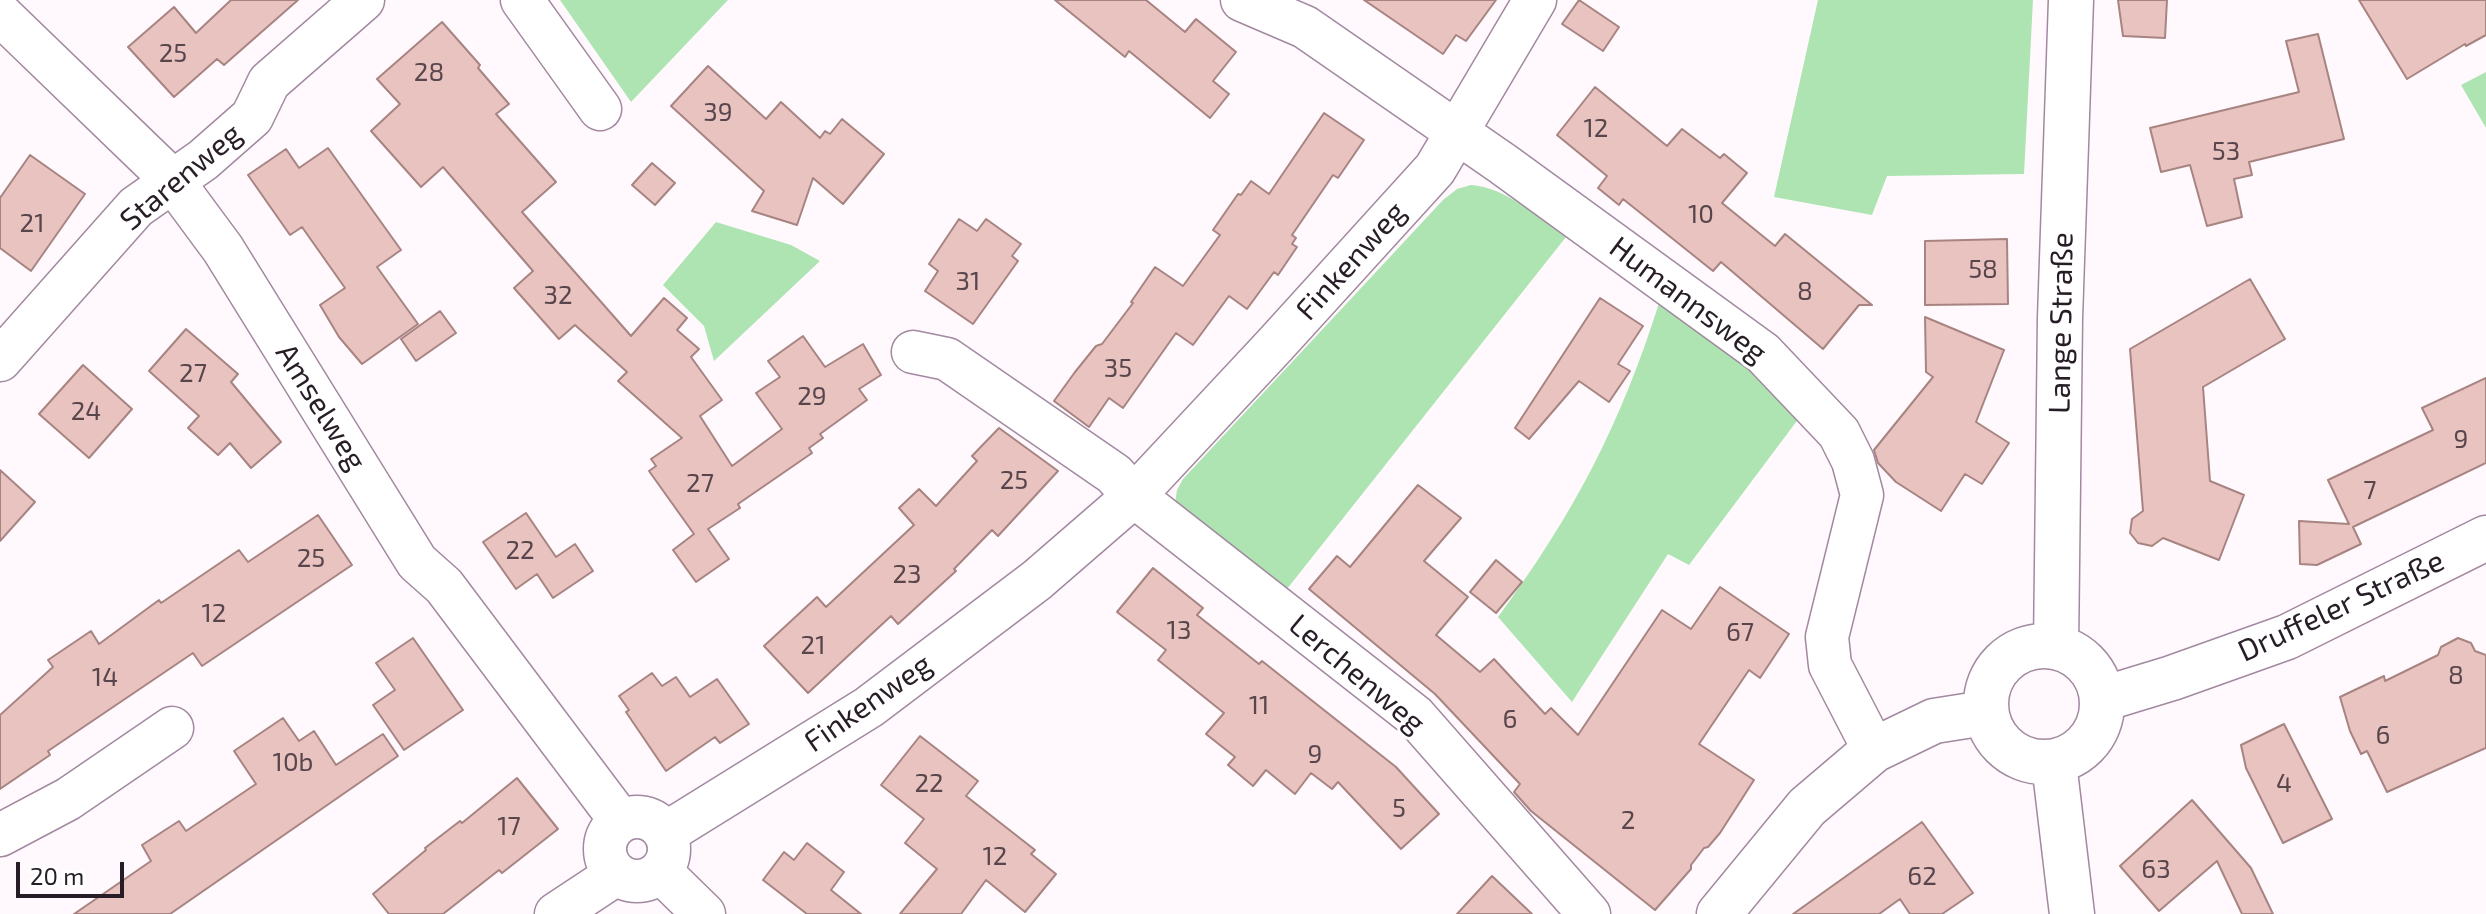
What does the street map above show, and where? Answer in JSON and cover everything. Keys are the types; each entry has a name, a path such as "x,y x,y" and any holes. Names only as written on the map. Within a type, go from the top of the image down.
{"main road":[{"name":"Lange Straße","path":"2056,647 2060,318 2071,0"},
{"name":"Druffeler Straße","path":"2103,699 2287,637 2486,538"},
{"path":"2032,646 2070,651 2086,662 2098,679 2103,699 2098,728 2086,745 2074,755 2054,763 2021,759 2000,743 1985,713 1989,683 1995,671 2009,657 2032,646"},
{"path":"1719,914 1807,807 1874,750 1934,721 1985,713"},
{"path":"2054,763 2072,914"}],"street":[{"name":"Starenweg","path":"0,360 136,207 203,160 252,117 269,82 363,0"},
{"path":"522,0 600,109"},
{"name":"Humannsweg","path":"1242,0 1305,27 1457,130 1763,353 1839,433 1853,461 1862,495 1827,637 1828,651 1830,665 1874,750"},
{"name":"Finkenweg","path":"664,853 869,707 1037,580 1134,496 1435,169 1535,0"},
{"name":"Amselweg","path":"0,14 172,180 223,249 417,562 444,586 620,820"},
{"path":"913,352 947,359 1114,474 1134,496"},
{"name":"Lerchenweg","path":"1134,496 1415,716 1589,914"},
{"path":"0,835 68,799 172,728"},
{"path":"664,853 648,880 631,882 615,875 604,857 606,836 620,820 637,816 654,820 664,853 704,914"},
{"path":"556,914 615,875"}],"green space":[{"path":"560,0 728,0 631,102"},
{"path":"1818,0 2033,0 2024,174 1887,176 1872,215 1774,197"},
{"path":"2486,72 2486,128 2461,85"},
{"path":"1471,185 1509,197 1566,237 1279,599 1175,503 1177,490 1183,479 1443,200 1457,189"},
{"path":"716,222 791,245 820,261 714,361 704,326 663,285"},
{"path":"1660,300 1725,343 1799,418 1689,565 1668,554 1572,702 1498,617 1550,541 1593,466 1629,387"}],"building":[{"path":"231,0 298,0 224,65 217,59 174,97 128,47 174,7 196,33"},
{"path":"1055,0 1146,0 1185,32 1196,19 1236,52 1213,81 1229,94 1210,118 1129,51 1125,57"},
{"path":"1364,0 1496,0 1466,41 1456,35 1443,54"},
{"path":"1579,0 1619,27 1603,51 1562,24"},
{"path":"2118,0 2167,0 2165,38 2123,36"},
{"path":"2359,0 2486,0 2486,35 2407,79"},
{"path":"442,22 509,104 496,114 556,182 522,212 631,336 664,298 687,318 677,330 699,349 691,357 722,400 700,416 732,466 782,429 756,393 780,377 768,361 803,336 825,367 863,344 881,375 859,389 867,400 820,434 823,438 809,448 812,453 738,504 740,508 708,529 729,559 696,582 673,550 694,534 649,471 656,466 651,459 682,438 618,381 627,372 575,325 559,339 514,288 533,271 443,167 421,187 371,131 400,104 377,79"},
{"path":"2318,34 2344,139 2249,162 2252,175 2234,179 2242,217 2207,226 2190,165 2161,172 2150,128 2299,92 2286,41"},
{"path":"708,66 766,119 781,102 820,138 825,131 830,134 842,119 884,154 843,204 813,178 797,225 752,211 764,191 671,106"},
{"path":"1595,87 1667,146 1682,129 1720,158 1724,154 1747,173 1722,203 1775,246 1785,234 1872,305 1859,305 1823,349 1721,262 1713,271 1623,199 1619,205 1598,188 1607,176 1557,135"},
{"path":"1324,113 1364,140 1338,178 1333,175 1292,235 1296,238 1292,244 1297,247 1278,275 1274,272 1247,309 1229,296 1193,345 1176,333 1123,408 1109,398 1089,427 1054,401 1133,303 1155,267 1183,286 1220,235 1213,230 1238,194 1241,195 1251,181 1269,194"},
{"path":"328,148 401,250 377,267 418,324 362,364 339,337 320,305 345,288 302,227 290,235 248,175 286,149 299,168"},
{"path":"30,155 85,194 31,271 0,248 0,198"},
{"path":"652,163 675,183 655,205 632,185"},
{"path":"959,219 977,231 986,219 1021,244 1012,256 1018,261 973,324 925,291 938,271 929,264"},
{"path":"2007,239 2008,304 1925,305 1925,241"},
{"path":"2250,279 2285,339 2203,387 2210,481 2244,495 2219,560 2163,538 2152,546 2138,543 2130,533 2132,519 2143,511 2130,349"},
{"path":"1600,298 1643,326 1618,364 1630,371 1609,402 1579,381 1529,439 1515,428"},
{"path":"440,311 456,333 416,361 401,339"},
{"path":"1925,317 2004,350 1976,422 2009,443 1982,484 1965,474 1941,511 1896,482 1878,463 1874,450 1933,377 1926,372"},
{"path":"186,329 238,374 231,382 281,442 251,468 230,443 218,455 188,428 199,416 149,371"},
{"path":"83,365 132,409 89,458 39,414"},
{"path":"2486,378 2486,463 2353,527 2361,544 2317,565 2300,564 2299,521 2349,524 2328,480 2433,430 2422,408"},
{"path":"999,428 1058,471 998,536 992,530 954,569 956,571 898,624 891,616 808,693 764,646 817,597 826,607 914,525 899,508 919,489 936,506 977,461 972,456"},
{"path":"0,470 35,502 0,541"},
{"path":"1418,485 1461,518 1424,561 1468,597 1436,635 1480,672 1494,659 1545,714 1551,708 1578,735 1662,610 1691,629 1720,587 1789,634 1760,678 1749,670 1699,744 1754,780 1720,833 1704,848 1691,869 1655,910 1531,811 1514,792 1520,784 1435,694 1309,589 1337,556 1350,567"},
{"path":"526,513 556,557 575,544 593,571 553,598 537,574 516,589 483,542"},
{"path":"318,515 352,565 202,666 193,653 48,751 50,755 0,789 0,715 53,667 48,660 91,631 99,644 159,600 161,603 239,550 248,562"},
{"path":"1496,560 1522,582 1496,613 1470,592"},
{"path":"1153,568 1203,608 1197,615 1259,664 1262,661 1396,767 1439,814 1401,849 1338,782 1332,789 1311,773 1295,794 1266,770 1253,786 1228,765 1235,757 1206,734 1224,713 1158,660 1166,650 1117,612"},
{"path":"413,638 463,710 404,750 373,705 395,690 376,663"},
{"path":"2458,638 2471,643 2475,651 2486,655 2486,748 2387,792 2367,751 2361,754 2340,697 2384,676 2385,681 2438,655 2441,647"},
{"path":"652,673 662,686 676,677 690,697 717,679 749,724 720,743 715,737 666,771 626,712 629,710 619,696"},
{"path":"283,718 299,741 314,731 336,765 383,734 398,756 170,914 74,914 151,861 142,845 179,821 186,831 256,784 234,751"},
{"path":"2284,724 2332,819 2283,843 2246,768 2241,745"},
{"path":"920,736 978,781 966,796 1035,850 1031,854 1056,874 1025,912 986,880 961,914 900,914 937,869 905,843 924,819 881,785"},
{"path":"517,778 558,829 443,914 389,914 373,894 425,848 460,821 462,823"},
{"path":"2192,800 2251,868 2273,914 2242,914 2217,861 2159,911 2120,866"},
{"path":"1922,822 1973,893 1942,914 1910,914 1900,899 1879,914 1793,914"},
{"path":"807,843 844,872 831,890 861,914 807,914 763,880 784,852 794,860"},
{"path":"1492,876 1532,914 1457,914"}]}
